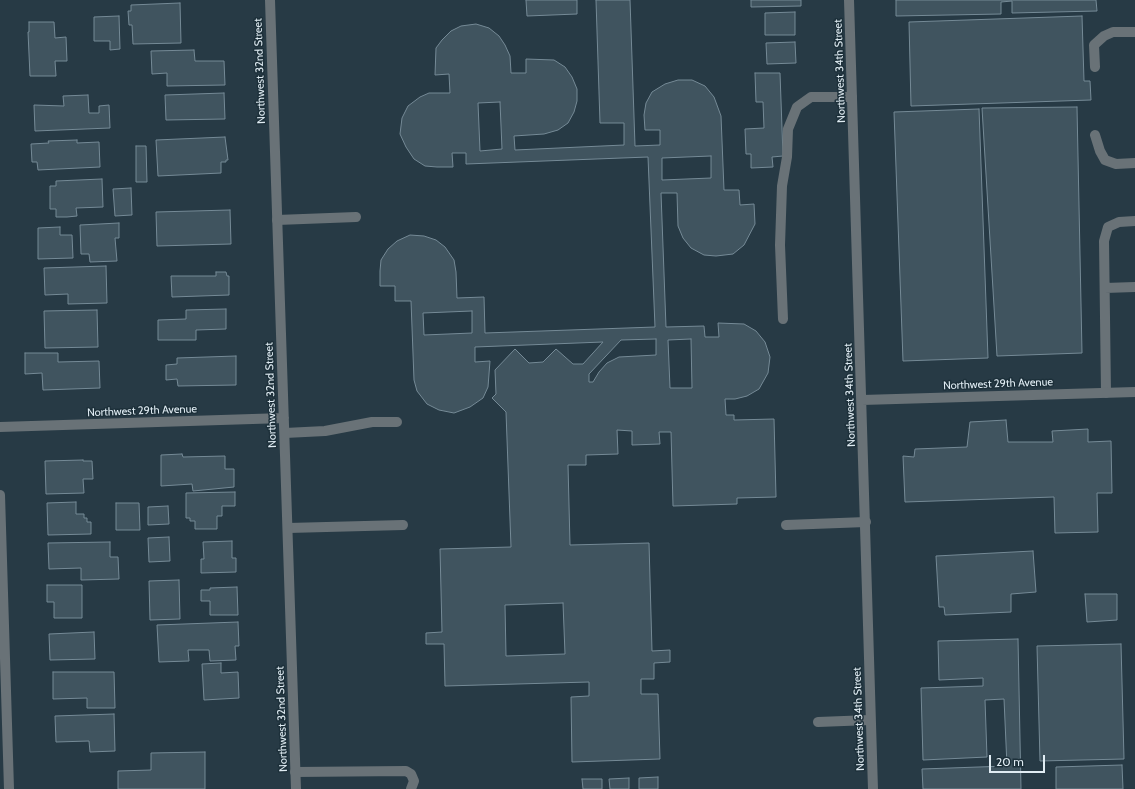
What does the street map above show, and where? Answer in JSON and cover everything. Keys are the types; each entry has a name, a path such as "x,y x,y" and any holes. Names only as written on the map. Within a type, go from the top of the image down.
{"street":[{"name":"Northwest 32nd Street","path":"270,0 296,789"},
{"name":"Northwest 34th Street","path":"849,0 873,789"},
{"path":"1095,67 1094,45 1104,36 1113,32 1135,32"},
{"path":"783,319 780,245 782,186 787,157 788,129 797,107 812,97 852,97"},
{"path":"1095,135 1100,151 1105,160 1116,164 1135,164"},
{"path":"277,220 356,217"},
{"path":"1106,393 1104,241 1108,227 1119,222 1135,221"},
{"path":"1105,288 1135,287"},
{"name":"Northwest 29th Avenue","path":"862,400 1135,392"},
{"name":"Northwest 29th Avenue","path":"0,427 284,418"},
{"path":"285,433 325,432 372,422 397,422"},
{"path":"0,495 9,789"},
{"path":"786,524 866,522"},
{"path":"288,528 403,525"},
{"path":"818,722 870,720"},
{"path":"295,772 406,771 411,774 414,781 411,789"}],"building":[{"path":"526,0 577,0 577,14 527,16"},
{"path":"596,0 630,0 635,146 660,145 660,130 645,130 644,115 646,103 652,92 665,84 678,80 692,80 705,86 714,97 721,116 724,190 739,190 740,205 754,204 755,224 744,245 733,254 716,256 704,255 691,248 683,238 678,226 677,193 661,193 666,327 704,326 705,337 719,337 718,323 744,324 756,331 765,342 770,357 768,373 759,389 747,396 735,399 725,399 726,415 734,415 734,420 774,419 776,497 737,498 737,504 673,506 671,432 659,432 660,444 632,445 632,431 617,430 618,454 586,455 586,465 568,465 570,545 649,543 652,651 670,650 670,662 654,663 654,679 641,679 641,694 658,694 660,759 572,762 571,697 589,696 589,682 445,686 444,644 426,644 426,633 442,632 440,549 511,547 506,412 492,398 496,394 495,370 515,349 529,363 543,362 556,349 573,364 583,364 603,342 475,347 475,362 490,361 488,387 483,398 470,407 454,413 439,410 427,404 417,391 414,380 411,301 395,301 395,286 380,286 380,271 381,260 388,249 397,241 410,235 424,236 436,240 445,247 454,260 457,298 484,297 485,333 655,327 648,157 466,164 466,153 452,153 453,167 425,166 414,159 400,134 402,118 408,106 420,97 429,93 450,93 449,74 435,75 436,48 451,31 461,26 476,24 489,28 499,36 510,56 511,73 526,73 526,59 554,60 565,67 572,77 577,89 577,101 574,112 568,123 558,130 544,134 514,136 515,150 624,145 624,123 600,123","holes":["500,102 502,149 480,151 478,103","711,156 711,178 662,180 662,158","472,311 472,333 424,335 423,313","656,339 656,355 619,357 607,363 593,382 589,382 589,374 621,340","691,339 692,388 670,388 668,340","563,603 565,654 506,656 505,605"]},
{"path":"751,0 801,0 801,6 751,7"},
{"path":"896,0 1096,0 1097,11 1012,13 1012,1 1001,2 1001,14 896,16"},
{"path":"180,3 181,43 133,44 132,25 129,25 128,11 131,11 131,5"},
{"path":"795,12 795,35 765,35 765,13"},
{"path":"119,16 120,49 110,50 110,41 94,41 94,17"},
{"path":"1082,16 1084,81 1090,81 1091,100 911,106 909,22"},
{"path":"29,22 54,22 55,38 66,37 67,61 55,61 56,76 30,76"},
{"path":"795,42 796,63 767,64 766,43"},
{"path":"194,50 195,61 224,61 225,85 167,86 167,73 152,74 151,51"},
{"path":"755,73 780,73 783,156 772,157 773,167 751,168 751,154 746,154 745,129 764,128 763,102 756,102"},
{"path":"224,93 225,119 166,120 165,95"},
{"path":"88,95 89,113 99,113 99,106 109,105 110,128 35,131 34,105 64,106 63,96"},
{"path":"1077,107 1082,353 997,356 982,108"},
{"path":"979,109 988,358 903,361 894,112"},
{"path":"225,137 228,160 226,160 226,162 221,162 221,173 158,176 156,140"},
{"path":"77,140 77,143 99,142 100,167 38,170 37,162 32,162 31,144 49,143 48,141"},
{"path":"136,146 146,146 147,182 136,182"},
{"path":"102,179 103,207 76,208 77,216 67,217 56,217 56,209 50,209 50,186 56,186 56,181"},
{"path":"131,188 132,215 115,216 113,189"},
{"path":"230,210 231,244 157,246 156,212"},
{"path":"119,223 119,238 115,238 117,261 90,262 89,254 81,254 80,225"},
{"path":"60,227 60,235 72,235 73,258 38,259 38,228"},
{"path":"106,266 107,303 68,304 68,294 45,295 44,268"},
{"path":"216,272 226,272 227,276 229,276 229,295 172,297 171,276 216,276"},
{"path":"226,309 226,329 196,330 196,340 158,340 158,320 186,319 186,310"},
{"path":"97,310 98,347 45,348 44,311"},
{"path":"25,353 58,353 58,362 99,361 100,388 43,390 42,373 25,374"},
{"path":"236,356 236,385 178,386 177,379 166,380 166,365 177,364 177,358"},
{"path":"1006,420 1008,442 1053,442 1052,431 1088,429 1088,442 1111,441 1112,493 1097,493 1098,532 1055,533 1054,497 905,502 903,456 914,457 915,449 967,447 970,422"},
{"path":"182,454 183,457 225,456 225,469 234,469 234,487 193,491 192,484 161,486 161,455"},
{"path":"45,461 92,461 93,479 83,479 84,493 46,494"},
{"path":"235,492 235,506 222,506 222,516 217,516 217,529 195,529 195,521 190,521 190,518 186,518 186,493"},
{"path":"76,502 76,514 84,514 84,518 87,518 87,522 91,522 91,534 48,535 47,503"},
{"path":"116,503 139,503 140,530 116,530"},
{"path":"168,506 169,524 148,525 148,507"},
{"path":"169,537 170,561 149,562 148,538"},
{"path":"232,541 232,558 236,558 236,572 201,573 201,559 204,559 203,542"},
{"path":"110,542 110,557 118,557 119,579 81,580 81,568 49,569 48,543"},
{"path":"1033,551 1036,592 1011,594 1011,612 945,615 944,607 939,607 936,556"},
{"path":"179,580 180,619 150,620 149,581"},
{"path":"47,585 82,585 82,618 54,618 54,602 47,602"},
{"path":"237,587 238,615 210,615 210,601 201,601 201,590 210,590 210,588"},
{"path":"1085,594 1117,594 1117,620 1087,622"},
{"path":"238,622 239,646 235,646 236,660 210,661 209,650 188,650 189,661 159,662 157,625"},
{"path":"94,632 95,659 50,660 49,634"},
{"path":"1018,639 1021,789 923,789 922,769 1007,766 1004,699 985,700 987,757 923,760 921,688 983,686 983,678 939,680 938,641"},
{"path":"1121,644 1124,759 1040,761 1037,646"},
{"path":"221,663 221,673 238,672 239,698 204,700 202,664"},
{"path":"53,672 114,672 115,708 87,708 87,698 53,699"},
{"path":"114,714 115,751 90,752 89,741 56,742 55,716"},
{"path":"205,752 205,789 118,789 118,771 151,770 151,753"},
{"path":"1122,765 1123,789 1056,789 1056,767"},
{"path":"658,777 658,789 639,789 639,778"},
{"path":"629,778 629,789 610,789 609,779"},
{"path":"582,779 602,779 602,789 583,789"}]}
